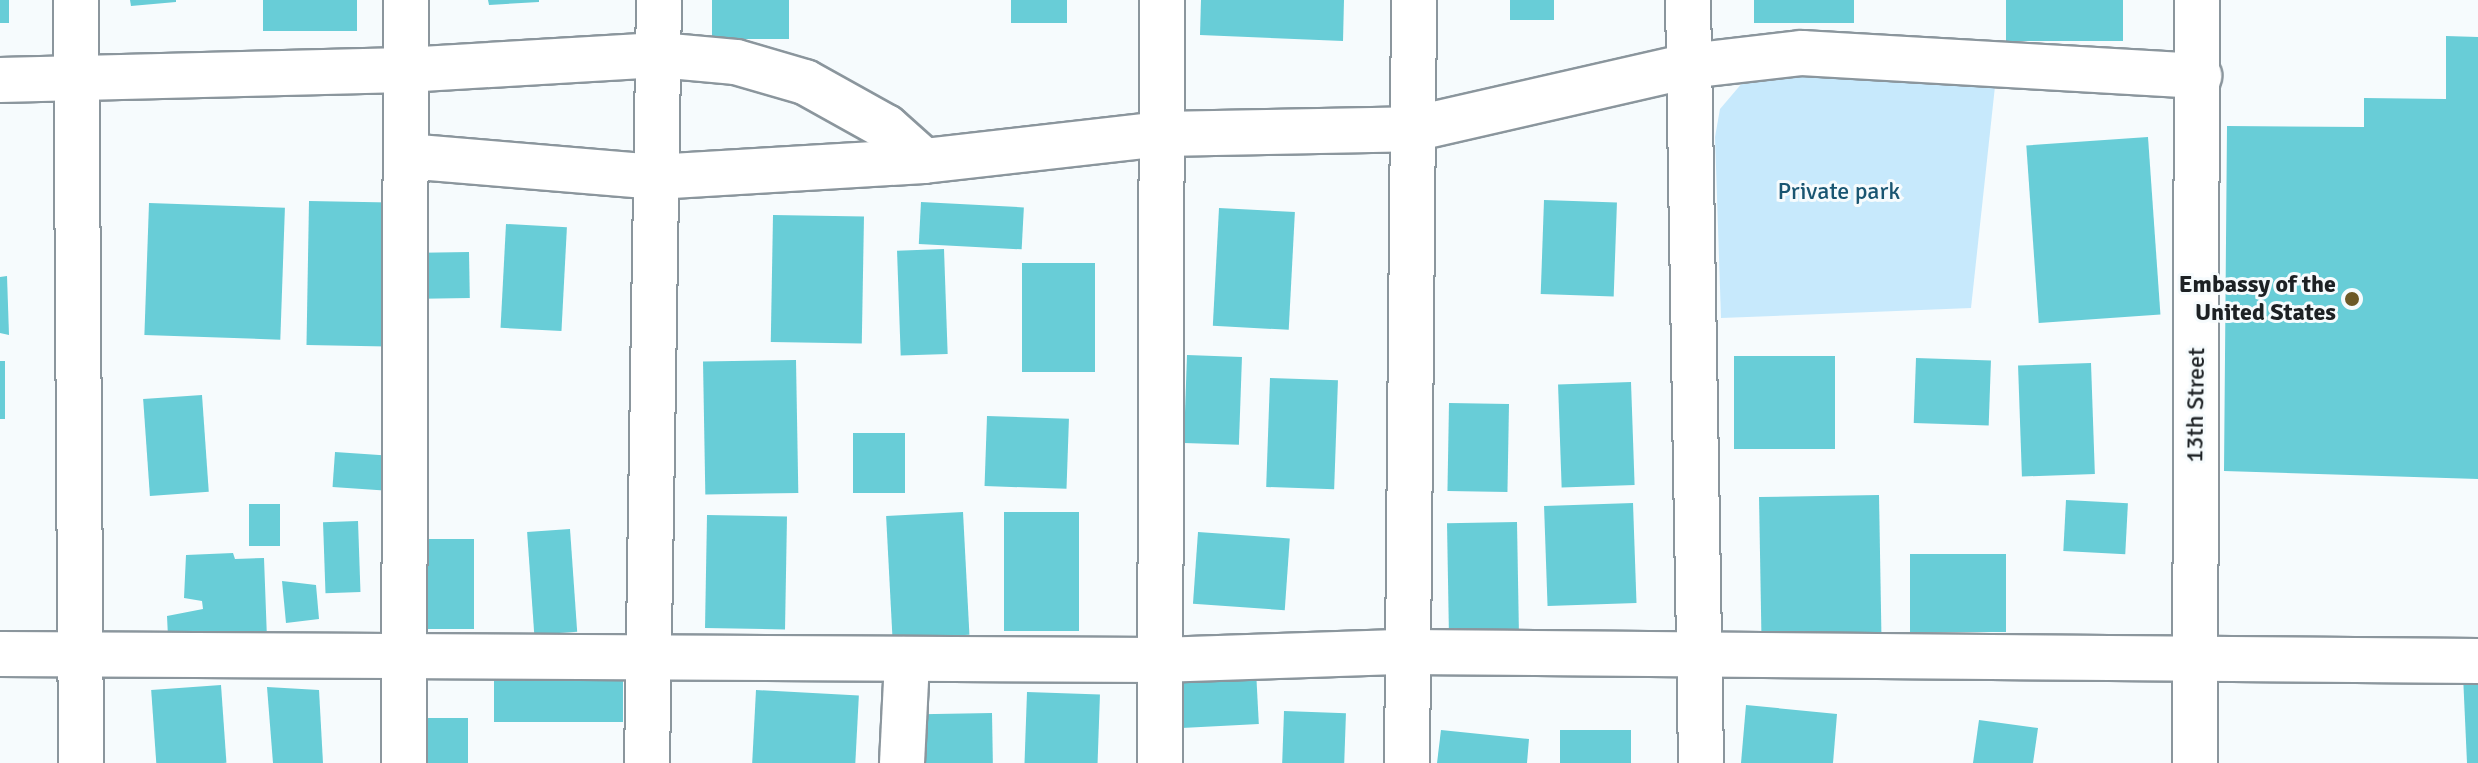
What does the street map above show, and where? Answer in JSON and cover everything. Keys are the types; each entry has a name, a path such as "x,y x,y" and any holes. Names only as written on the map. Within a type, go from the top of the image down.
{"street":[{"path":"76,0 81,763"},
{"path":"404,763 406,0"},
{"path":"647,763 659,0"},
{"path":"1160,763 1162,0"},
{"path":"1407,763 1405,652 1414,0"},
{"path":"1688,0 1701,763"},
{"name":"13th Street","path":"2195,763 2197,0"},
{"path":"406,156 655,177 924,161 1162,134 1413,129 1689,66 1802,53 2199,76"},
{"path":"0,80 405,70 659,55 736,62 805,82 886,127 924,161"},
{"path":"0,654 1159,660 1405,652 1701,659 2478,661"},
{"path":"902,763 907,659"}],"green space":[{"name":"Private park","path":"1800,68 1996,77 1971,308 1721,318 1715,137 1720,109 1743,82"}],"building":[{"path":"0,0 9,0 9,23 0,23"},
{"path":"130,0 176,0 176,2 131,6"},
{"path":"263,0 357,0 357,31 263,31"},
{"path":"488,0 539,0 539,2 489,5"},
{"path":"712,0 789,0 789,39 712,39"},
{"path":"1011,0 1067,0 1067,23 1011,23"},
{"path":"1201,0 1344,0 1343,41 1200,35"},
{"path":"1510,0 1554,0 1554,20 1510,20"},
{"path":"1754,0 1854,0 1854,23 1754,23"},
{"path":"2006,0 2123,0 2123,41 2006,41"},
{"name":"Embassy of the United States","path":"2446,36 2478,37 2478,479 2224,471 2227,126 2364,127 2364,98 2446,99"},
{"path":"2148,137 2160,315 2039,323 2026,146"},
{"path":"1544,200 1617,203 1614,296 1541,294"},
{"path":"309,201 390,202 387,346 306,345"},
{"path":"921,202 1024,207 1022,249 919,244"},
{"path":"149,203 285,208 280,340 144,335"},
{"path":"1219,208 1295,212 1289,330 1213,326"},
{"path":"773,215 864,217 862,344 771,342"},
{"path":"506,224 567,227 561,331 501,328"},
{"path":"944,249 948,354 901,356 897,251"},
{"path":"469,252 470,298 407,299 406,253"},
{"path":"1022,263 1095,263 1095,372 1022,372"},
{"path":"7,276 9,335 0,333 0,277"},
{"path":"1187,355 1242,357 1239,445 1184,443"},
{"path":"1734,356 1835,356 1835,449 1734,449"},
{"path":"1916,358 1991,361 1989,426 1914,423"},
{"path":"796,360 798,493 705,495 703,362"},
{"path":"0,361 5,361 5,419 0,419"},
{"path":"2091,363 2095,474 2022,476 2018,366"},
{"path":"1270,378 1338,380 1334,489 1266,487"},
{"path":"1631,382 1635,485 1562,487 1558,385"},
{"path":"202,395 209,492 150,496 143,399"},
{"path":"1449,403 1509,404 1507,492 1447,491"},
{"path":"987,416 1069,419 1067,489 985,486"},
{"path":"853,433 905,433 905,493 853,493"},
{"path":"335,452 394,456 391,491 333,487"},
{"path":"1879,495 1881,636 1761,638 1759,497"},
{"path":"2066,500 2128,503 2125,554 2063,551"},
{"path":"1633,503 1636,603 1548,606 1544,506"},
{"path":"249,504 280,504 280,546 249,546"},
{"path":"963,512 969,635 893,639 886,516"},
{"path":"1004,512 1079,512 1079,631 1004,631"},
{"path":"707,515 787,516 785,629 705,628"},
{"path":"358,521 360,592 325,593 323,522"},
{"path":"1517,522 1519,630 1449,631 1447,523"},
{"path":"570,529 577,632 534,635 527,532"},
{"path":"1198,532 1290,538 1285,610 1193,604"},
{"path":"413,539 474,539 474,629 413,629"},
{"path":"233,553 235,559 264,558 267,639 168,637 167,616 203,609 202,601 184,598 186,555"},
{"path":"1910,554 2006,554 2006,632 1910,632"},
{"path":"282,581 316,585 319,619 286,623"},
{"path":"494,670 623,670 623,722 494,722"},
{"path":"1256,670 1259,724 1177,728 1174,674"},
{"path":"2463,675 2478,675 2478,763 2467,763"},
{"path":"221,685 226,763 156,763 151,690"},
{"path":"267,687 319,690 323,763 273,763"},
{"path":"756,690 859,695 855,763 752,763"},
{"path":"1027,692 1100,695 1098,763 1025,763"},
{"path":"1746,705 1837,714 1833,763 1741,763"},
{"path":"1284,711 1346,713 1344,763 1282,763"},
{"path":"992,713 993,763 922,763 921,714"},
{"path":"417,718 468,718 468,763 417,763"},
{"path":"1979,720 2038,728 2033,763 1973,763"},
{"path":"1441,730 1529,739 1527,763 1437,763"},
{"path":"1560,730 1631,730 1631,763 1560,763"}],"place":[{"name":"Embassy of the United States","path":"2352,299"}]}
